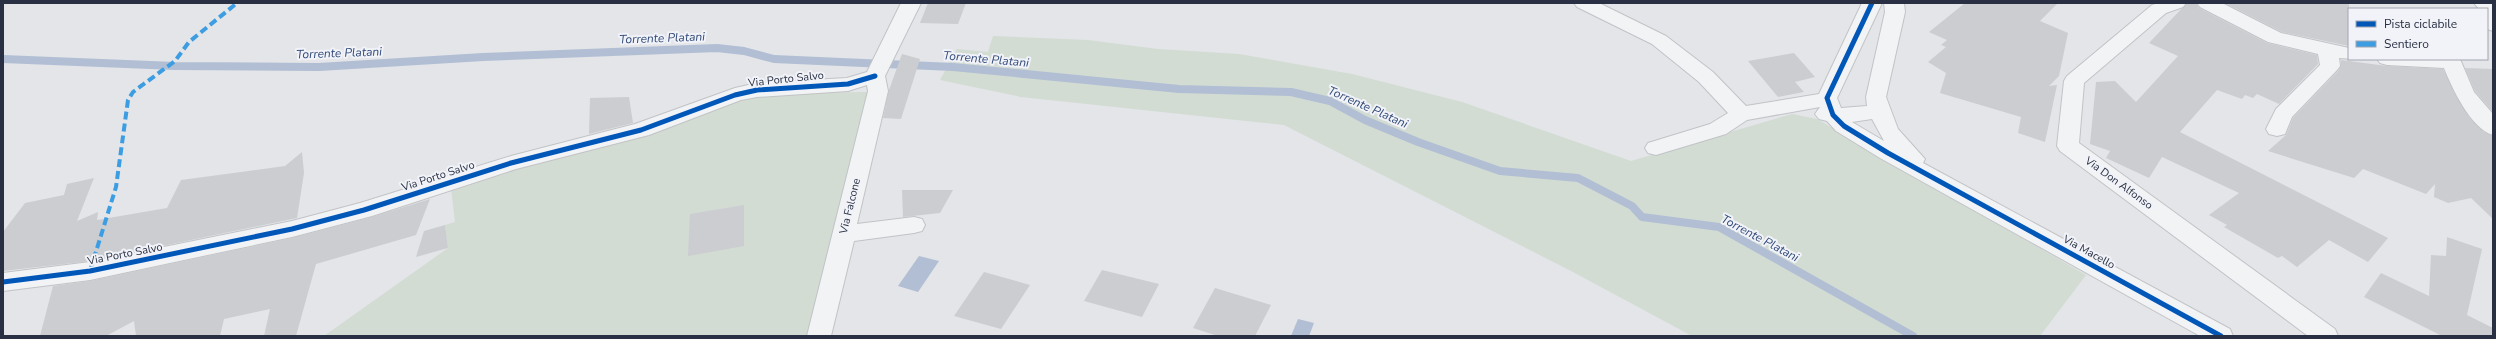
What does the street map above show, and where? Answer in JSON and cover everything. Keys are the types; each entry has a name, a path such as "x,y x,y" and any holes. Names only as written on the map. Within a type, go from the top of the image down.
{"street":[{"path":"875,76 911,3"},
{"path":"1584,3 1659,40 1706,77 1741,114"},
{"path":"1830,106 1858,31 1872,3"},
{"path":"1894,3 1895,12 1887,39 1876,96 1878,110 1886,129 1905,151 1948,186"},
{"name":"Via Don Alfonso","path":"2176,3 2159,9 2074,81 2068,146 2326,336"},
{"path":"2207,3 2275,38 2348,54"},
{"path":"2488,8 2493,15 2493,25"},
{"path":"1858,31 1887,39"},
{"path":"2277,129 2283,114 2330,66 2328,50"},
{"path":"2418,60 2450,61 2465,94 2493,128"},
{"name":"Via Falcone","path":"818,336 878,90 875,76"},
{"name":"Via Porto Salvo","path":"3,282 90,271 292,230 364,210 511,163 642,130 735,95 757,90 848,84 875,76"},
{"path":"1830,106 1844,126 1948,186"},
{"path":"1656,148 1718,129 1741,114 1776,108 1830,106 1862,115 1878,110"},
{"name":"Via Macello","path":"1948,186 2220,336"},
{"path":"843,234 914,225"}],"shaded area":[{"path":"993,36 1088,40 1158,49 1239,54 1352,74 1462,102 1631,161 1792,114 1817,119 2086,275 2040,336 1692,336 1573,272 1284,125 1021,97 940,80 957,49 988,52"},
{"path":"869,92 808,336 324,336 448,248 445,225 455,222 451,188 717,106 776,93"}],"water":[{"path":"919,256 939,261 918,292 898,286"},
{"path":"1298,319 1314,323 1309,336 1291,336"}],"building":[{"path":"928,3 966,3 958,24 920,23"},
{"path":"1965,3 2058,3 2040,21 2068,33 2059,76 2049,86 2057,85 2045,142 2018,133 2021,117 1940,93 1946,73 1928,62 1946,47 1941,45 1947,40 1929,32"},
{"path":"2187,3 2196,3 2199,8 2267,43 2317,55 2318,64 2279,104 2257,94 2253,98 2245,95 2242,99 2217,90 2180,132 2388,238 2368,262 2329,240 2297,267 2282,256 2278,258 2224,227 2227,225 2209,215 2239,193 2162,157 2149,178 2106,158 2110,151 2090,144 2096,82 2115,81 2136,102 2178,56 2149,43"},
{"path":"2225,3 2349,3 2348,46 2282,32"},
{"path":"1794,53 1815,77 1795,82 1804,92 1778,97 1748,61"},
{"path":"902,54 920,59 901,119 883,118 889,90"},
{"path":"2341,60 2387,66 2443,69 2469,117 2484,132 2493,136 2493,219 2471,198 2448,203 2434,197 2435,184 2426,194 2363,169 2354,178 2268,151 2286,135 2293,118 2338,71 2341,66"},
{"path":"2465,68 2493,69 2493,112 2475,91"},
{"path":"629,97 633,123 589,134 590,98"},
{"path":"302,152 304,173 297,218 90,261 3,271 3,232 25,203 64,195 67,184 94,178 77,221 98,212 97,220 167,208 181,180 285,166"},
{"path":"902,190 953,190 940,213 903,217"},
{"path":"430,199 416,235 316,264 296,336 264,336 270,309 224,319 220,336 136,336 134,321 106,336 40,336 53,286 90,281 292,238 372,217"},
{"path":"744,205 744,246 688,256 690,214"},
{"path":"445,225 448,248 416,257 424,231"},
{"path":"2447,237 2482,249 2467,315 2493,328 2493,336 2442,336 2364,297 2381,273 2429,296 2431,255 2446,256"},
{"path":"1102,270 1159,284 1142,317 1084,301"},
{"path":"984,272 1030,285 1001,329 954,316"},
{"path":"1215,288 1271,305 1255,336 1218,336 1193,328"}],"waterway":[{"name":"Torrente Platani","path":"3,59 175,66 319,67 483,57 717,48 744,51 774,59 953,67 1179,89 1291,92 1330,101 1365,120 1418,142 1500,171 1578,178 1632,206 1642,217 1719,227 1913,336"}],"marked path":[{"path":"90,271 116,187 128,100 133,92 175,61 189,42 237,3"}],"cycle path":[{"path":"1872,3 1827,98 1833,115 1844,126 1888,153 2221,336"},
{"path":"3,282 90,271 292,229 364,210 511,163 641,130 735,95 757,90 848,84 875,76"}]}
